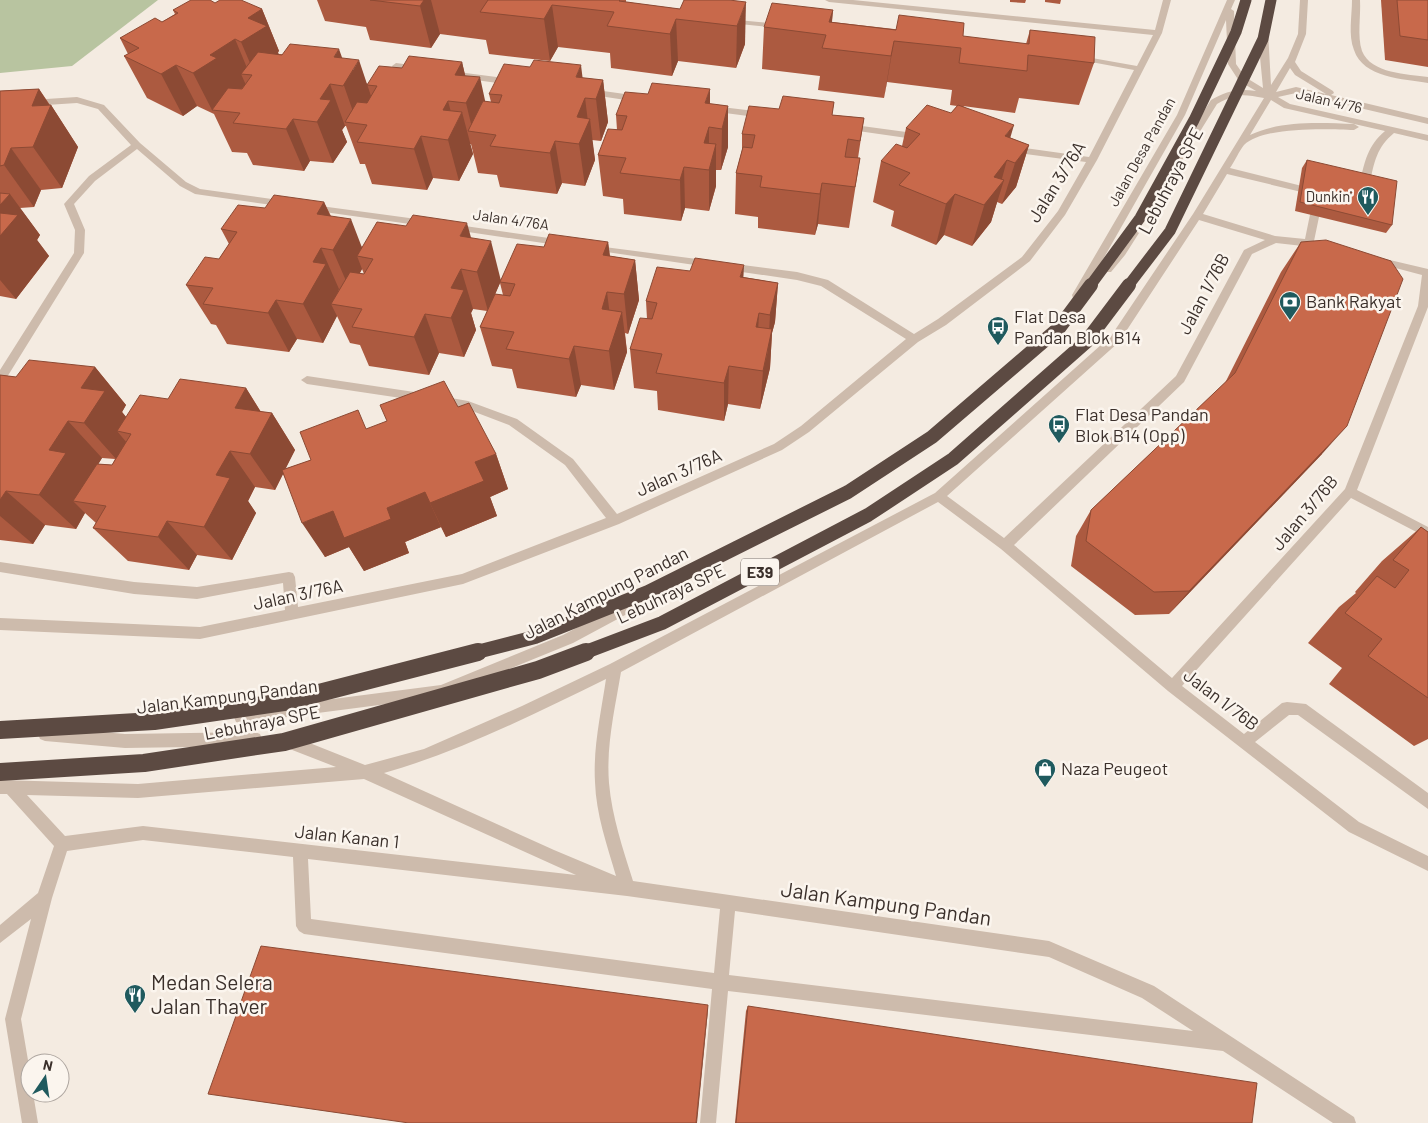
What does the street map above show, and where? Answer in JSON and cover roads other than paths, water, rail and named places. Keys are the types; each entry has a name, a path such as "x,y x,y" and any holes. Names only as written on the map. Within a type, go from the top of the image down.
{"highway":[{"name":"Lebuhraya SPE","path":"0,730 154,721 284,702 535,636 648,592 848,492 932,437 1059,328 1140,218 1194,120 1236,32 1246,0"},
{"name":"Lebuhraya SPE","path":"0,772 144,763 284,742 538,670 662,623 868,515 953,459 1086,342 1170,231 1263,39 1271,0"}],"street":[{"path":"829,0 1158,33"},
{"name":"Jalan 3/76A","path":"0,624 200,633 463,579 615,520 778,447 805,429 914,339 942,322 1026,259 1062,212 1092,160 1158,33 1167,0"},
{"path":"1266,0 1264,57 1268,96"},
{"path":"1268,96 1292,58 1302,34 1304,0"},
{"path":"1356,0 1358,50 1363,60 1374,68 1428,80"},
{"path":"1231,4 1232,64 1242,79 1268,96"},
{"name":"Jalan Desa Pandan","path":"1067,312 1181,115 1231,4"},
{"path":"722,20 791,27"},
{"path":"1067,56 1140,69"},
{"path":"1292,58 1291,62 1298,73 1313,85 1350,102"},
{"path":"396,66 425,70"},
{"path":"445,73 523,83"},
{"name":"Jalan 4/76","path":"1268,96 1296,90 1428,120"},
{"path":"582,91 651,100"},
{"path":"1067,312 1122,253 1214,102 1226,95 1241,91 1268,96"},
{"name":"Jalan Kampung Pandan","path":"6,788 138,791 365,772 425,755 527,711 615,668 939,496 1115,339 1197,216 1268,96"},
{"name":"Jalan 4/76","path":"1268,96 1287,106 1428,138"},
{"name":"Jalan 4/76A","path":"0,105 77,100 101,107 137,145 183,184 198,192 797,276 824,283 914,339"},
{"path":"700,107 768,116"},
{"path":"837,126 935,139"},
{"path":"1240,143 1264,132 1306,126 1379,127"},
{"path":"1365,183 1372,151 1379,140 1392,130"},
{"path":"0,379 79,253 80,230 69,204 82,185 137,145"},
{"path":"1004,148 1092,160"},
{"path":"1225,170 1319,193 1310,242"},
{"path":"1197,216 1275,238 1310,242 1328,247"},
{"name":"Jalan 1/76B","path":"1004,545 1180,378 1248,252 1275,238"},
{"name":"Jalan 3/76B","path":"1173,687 1350,492 1423,306 1428,273 1364,256"},
{"name":"Jalan Kampung Pandan","path":"0,730 120,730 268,714 440,690 568,638 901,459 1067,312"},
{"path":"307,380 468,405 513,422 569,462 615,520"},
{"path":"1350,492 1427,529"},
{"name":"Jalan 1/76B","path":"939,496 1004,545 1173,687 1354,827 1428,864"},
{"path":"0,567 134,588 198,593 289,577 292,614"},
{"path":"615,668 603,741 602,782 607,821 627,888"},
{"path":"1246,742 1287,708 1301,709 1428,802"},
{"path":"0,730 125,741 280,738 365,772"},
{"name":"Jalan Kampung Pandan","path":"365,772 549,856 627,888 1050,949 1148,992 1345,1122"},
{"path":"6,788 62,844 44,898 13,1019 30,1123"},
{"name":"Jalan Kanan 1","path":"62,844 143,833 627,888"},
{"path":"300,850 304,926 721,982 1226,1043"},
{"path":"0,935 44,898"},
{"path":"708,1123 728,903"}],"place":[{"name":"Dunkin'","path":"1368,216"},
{"name":"Bank Rakyat","path":"1290,321"},
{"name":"Flat Desa Pandan Blok B14","path":"998,346"},
{"name":"Flat Desa Pandan Blok B14 (Opp)","path":"1059,444"},
{"name":"Naza Peugeot","path":"1045,788"},
{"name":"Medan Selera Jalan Thaver","path":"135,1014"}]}
